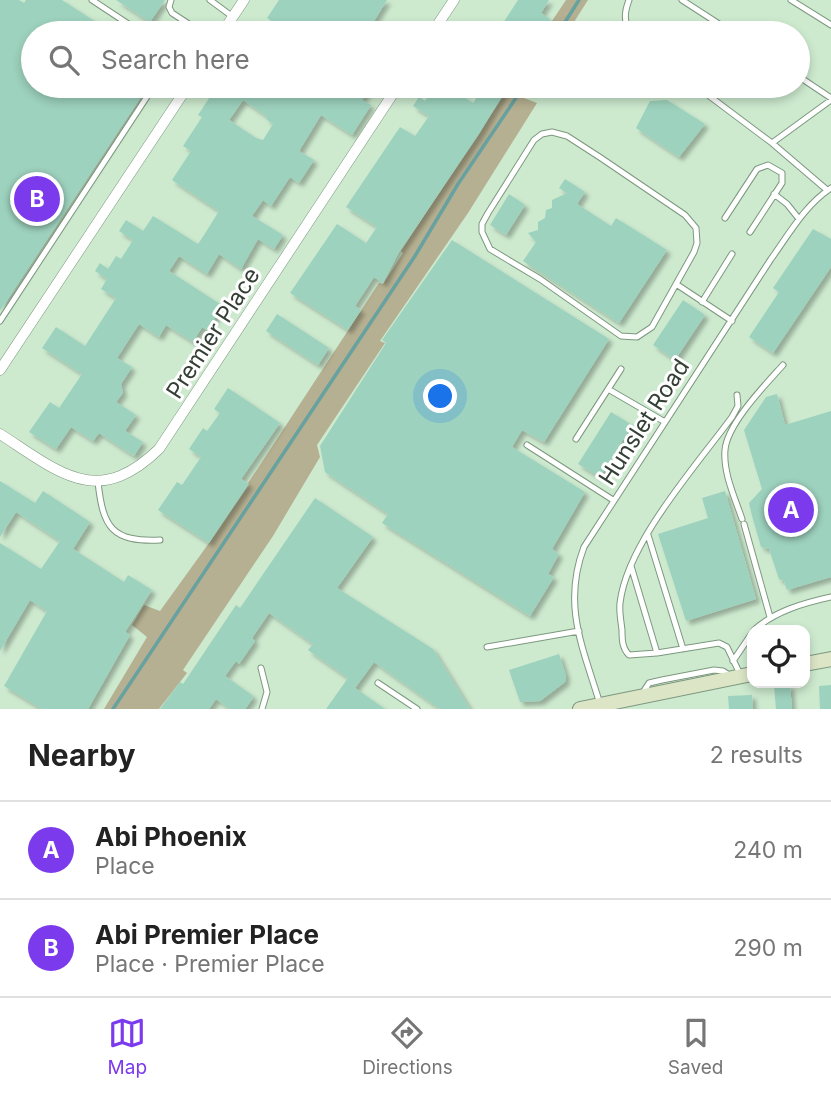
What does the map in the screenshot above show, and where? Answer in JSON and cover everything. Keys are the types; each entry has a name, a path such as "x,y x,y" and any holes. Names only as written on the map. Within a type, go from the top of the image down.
{"street":[{"path":"230,21 244,0"},
{"path":"440,21 454,0"},
{"path":"0,370 180,98"},
{"name":"Premier Place","path":"98,482 123,476 145,464 159,449 390,98"},
{"path":"0,434 58,472 79,480 98,482"},
{"path":"810,663 831,659"},
{"path":"580,709 742,676"}],"lane":[{"path":"92,0 124,21"},
{"path":"171,0 169,7 185,21"},
{"path":"210,0 233,17"},
{"path":"625,21 629,0"},
{"path":"682,0 714,21"},
{"path":"791,0 831,25"},
{"path":"772,143 831,99 810,84"},
{"path":"0,321 146,98"},
{"path":"712,98 829,189"},
{"path":"560,133 693,222 697,243 676,284 652,327 637,337 621,335 490,248 484,240 482,225 534,140 542,134 560,133"},
{"path":"724,218 757,169 768,165 782,173 783,179 750,232"},
{"name":"Hunslet Road","path":"600,704 579,631 573,593 575,570 584,547 799,219 829,189"},
{"path":"774,194 787,204 799,219"},
{"path":"702,302 732,254"},
{"path":"676,284 732,321"},
{"path":"770,617 725,459 726,441 753,400 783,365"},
{"path":"576,439 621,369"},
{"path":"608,389 665,422"},
{"path":"737,395 738,407 732,417 648,534 631,566 621,602 624,650 635,656 719,643 727,647 742,676"},
{"path":"527,445 613,500"},
{"path":"98,482 107,524 113,532 122,538 138,541 159,540"},
{"path":"648,534 682,649"},
{"path":"631,566 657,653"},
{"path":"761,625 785,610 831,597"},
{"path":"487,647 579,631"},
{"path":"733,660 747,640"},
{"path":"261,668 267,692 262,709"},
{"path":"378,683 417,709"}],"shaded area":[{"path":"566,0 588,0 575,21 552,21"},
{"path":"502,98 524,98 537,103 468,213 380,341 385,343 317,445 320,457 273,536 183,670 187,673 159,709 104,709 147,637 132,625 144,605 160,611 209,543 379,283 383,284 403,253 401,251"}],"building":[{"path":"0,0 19,0 24,3 26,0 62,0 94,21 21,21 21,98 140,98 0,311"},
{"path":"116,0 165,0 148,21"},
{"path":"279,0 387,0 374,21 272,21 267,18"},
{"path":"518,0 549,0 541,13 552,21 504,21"},
{"path":"209,98 363,98 362,100 371,105 352,135 321,115 299,151 314,160 299,183 290,177 271,206 263,200 252,216 283,235 274,249 258,239 241,269 219,254 207,274 179,256 169,271 223,306 207,330 202,327 193,342 166,325 159,337 139,324 117,358 132,367 121,384 123,393 116,402 136,415 125,431 143,442 134,456 99,433 93,441 71,427 56,449 29,432 50,402 59,408 82,374 42,348 56,327 85,346 116,298 101,289 107,279 95,271 100,263 108,269 116,256 121,259 133,240 119,231 126,220 143,231 153,216 198,244 219,211 172,180 191,151 183,146 202,117 198,115","holes":["243,100 268,117 266,119 273,124 263,140 229,120"]},
{"path":"418,98 425,101 427,98 465,98 473,103 476,98 501,98 399,252 383,283 374,277 355,306 361,310 348,330 290,293 337,224 366,243 377,227 346,207 400,127 415,136 429,116 413,106"},
{"path":"667,100 705,124 679,157 636,128 650,101"},
{"path":"565,179 585,192 577,204 611,226 616,218 667,250 619,323 523,261 536,242 528,233 538,230 538,222 545,218 546,210 552,208 552,200 567,193 559,188"},
{"path":"509,194 525,205 506,235 490,225"},
{"path":"813,229 831,239 831,267 773,353 749,337 779,292 773,288"},
{"path":"452,240 609,339 544,442 522,430 512,447 585,492 552,549 559,554 548,574 554,577 530,616 382,523 388,514 325,472 320,446 386,343 382,340"},
{"path":"683,300 705,315 675,360 653,345"},
{"path":"277,314 329,348 318,365 266,331"},
{"path":"228,388 280,423 241,479 249,484 209,543 158,510 177,482 182,485 201,457 189,449 203,428 207,431 220,413 214,409"},
{"path":"777,394 785,425 831,411 831,577 787,590 784,581 779,579 769,549 761,547 752,516 749,503 762,489 744,430 766,397"},
{"path":"611,412 632,425 600,477 578,464"},
{"path":"0,481 35,503 43,491 90,522 73,549 124,582 128,575 152,590 125,632 130,635 88,709 42,709 4,686 47,611 30,600 0,651 0,543 41,569 60,541 16,512 0,537"},
{"path":"725,491 756,599 686,621 658,534 708,518 702,498"},
{"path":"315,498 373,537 337,588 433,649 470,709 440,709 374,662 355,688 385,709 326,709 348,678 308,650 313,644 269,613 252,638 255,641 239,664 236,661 225,676 252,695 253,698 245,709 230,709 216,699 209,709 160,709 180,682 183,684 236,605 240,608"},
{"path":"559,654 566,676 565,682 540,701 520,702 509,670"},
{"path":"831,685 831,709 820,709 819,686"},
{"path":"774,688 790,688 792,709 776,709"},
{"path":"752,695 753,709 729,709 728,696"}],"waterway":[{"path":"566,21 579,0"},
{"path":"113,709 415,256 458,184 516,98"}],"place":[{"name":"Abi Premier Place","path":"37,199"},
{"name":"Abi Phoenix","path":"791,510"}]}
